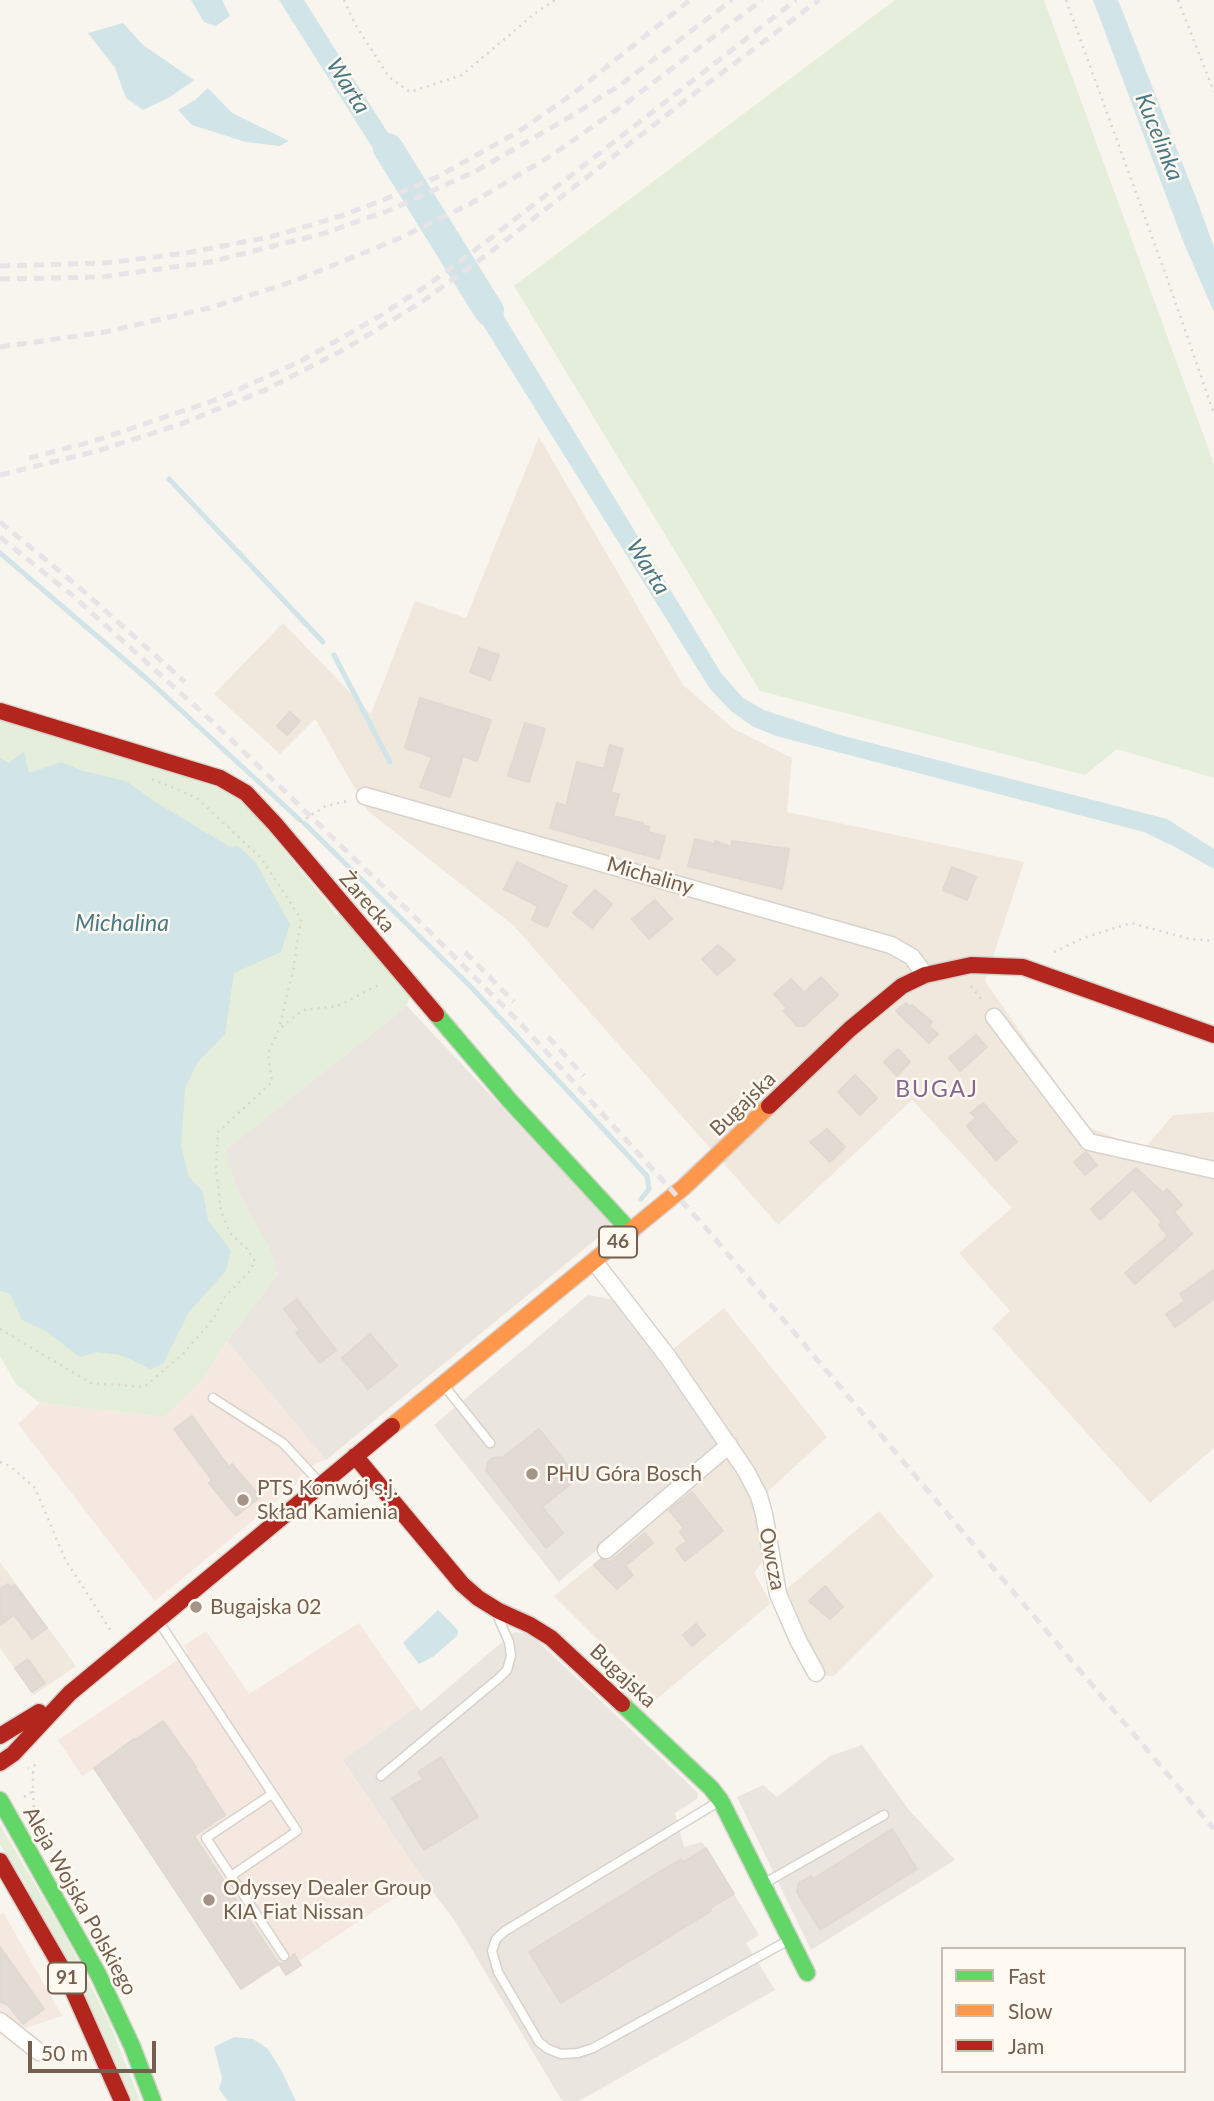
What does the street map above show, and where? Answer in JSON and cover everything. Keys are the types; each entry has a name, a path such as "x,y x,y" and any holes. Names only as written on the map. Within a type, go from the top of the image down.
{"main road":[{"name":"Żarecka","path":"0,711 220,778 246,793 510,1101 631,1232"},
{"name":"Bugajska","path":"0,1763 13,1754 70,1693 157,1619 631,1232 721,1154 881,1002 902,986 925,975 971,965 1023,967 1214,1035"},
{"name":"Bugajska","path":"355,1456 462,1584 499,1611 551,1638 711,1788 721,1801 792,1938 807,1973"},
{"name":"Bugajska","path":"0,1736 70,1693"},
{"name":"46","path":"0,1720 70,1693"},
{"name":"Aleja Wojska Polskiego","path":"0,1800 98,1974 132,2046 153,2101"},
{"name":"91","path":"0,1861 67,1977 121,2101"}],"street":[{"name":"Michaliny","path":"365,796 891,944 912,957 925,975"},
{"path":"994,1017 1089,1142 1214,1171"},
{"name":"Owcza","path":"594,1261 668,1357 729,1445 759,1496 778,1594 816,1673"},
{"path":"606,1550 729,1445"},
{"path":"0,2021 38,2052"}],"lane":[{"path":"443,1384 490,1443"},
{"path":"213,1398 283,1443 320,1484"},
{"path":"381,1776 507,1670 511,1656 499,1611"},
{"path":"157,1619 297,1831 230,1876"},
{"path":"272,1794 206,1838 284,1956"},
{"path":"721,1801 505,1931 496,1939 492,1951 498,1972 539,2042 561,2054 578,2053 593,2048 792,1938"},
{"path":"764,1884 884,1815"}],"path":[{"path":"344,0 355,24 388,77 410,92 462,75 534,14 555,0"},
{"path":"1066,0 1214,414"},
{"path":"1178,0 1214,92"},
{"path":"0,1329 92,1383 144,1387 201,1335 214,1318 223,1298 250,1272 255,1261 247,1248 230,1233 221,1211 216,1168 218,1132 272,1082 268,1054 279,1029 293,971 301,919 261,858 197,798 146,776"},
{"path":"282,832 326,806 365,796"},
{"path":"1047,956 1083,938 1131,923 1190,939 1214,941"},
{"path":"279,1029 303,1010 338,1006 375,988 391,976 404,978"},
{"path":"966,979 994,1017"},
{"path":"0,1462 9,1466 35,1488 65,1559 122,1649"},
{"path":"22,1762 33,1773 33,1791 22,1799"}],"shaded area":[{"path":"539,437 683,685 734,729 792,758 787,812 1024,862 985,981 1086,1126 1144,1149 1173,1115 1214,1112 1214,1448 1150,1503 992,1328 1010,1311 959,1253 1012,1208 912,1100 778,1225 513,925 368,811 315,719 280,754 214,694 283,623 371,714 415,601 466,618"},
{"path":"407,1006 609,1221 611,1227 326,1460 227,1341 278,1274 272,1254 236,1188 225,1150"},
{"path":"588,1295 616,1300 716,1445 715,1449 559,1582 434,1425"},
{"path":"724,1308 827,1437 766,1493 741,1449 673,1349"},
{"path":"227,1341 326,1460 316,1463 301,1476 295,1486 155,1601 18,1424 40,1403 164,1417 203,1379"},
{"path":"727,1456 751,1492 763,1561 754,1573 771,1603 657,1699 554,1596"},
{"path":"879,1511 934,1576 834,1676 826,1676 819,1659 798,1629 798,1616 793,1604 787,1602 782,1593"},
{"path":"0,1562 76,1666 34,1695 0,1648"},
{"path":"359,1623 417,1706 343,1762 423,1879 299,1961 301,1965 286,1975 279,1964 241,1989 94,1768 82,1776 58,1740 188,1653 184,1646 206,1631 249,1694"},
{"path":"514,1632 530,1634 698,1793 697,1799 675,1813 684,1847 702,1842 706,1848 759,1935 746,1943 775,1990 579,2101 562,2101 455,1921 423,1879 343,1761 417,1706 421,1711"},
{"path":"862,1745 909,1810 955,1860 811,1950 737,1797 763,1785 777,1797 830,1756"},
{"path":"3,1912 62,2016 21,2029 0,2012 0,1915"}],"green space":[{"path":"895,0 1044,0 1214,464 1214,778 1117,749 1085,775 760,691 514,286"},
{"name":"Michalina","path":"0,715 238,794 337,915 346,909 412,987 407,1006 225,1150 236,1188 272,1254 278,1274 227,1341 203,1379 164,1417 40,1403 16,1384 0,1356"},
{"path":"0,1825 65,1935 109,2022 140,2101 132,2101 22,1878 0,1845"}],"water":[{"path":"191,0 222,0 230,16 216,26 204,22"},
{"path":"279,0 304,0 398,149 421,178 398,188"},
{"name":"Kucelinka","path":"1093,0 1118,0 1195,195 1214,247 1214,312 1183,241"},
{"path":"123,23 143,45 194,80 170,97 143,110 126,98 115,68 88,33"},
{"path":"208,88 232,113 289,141 280,146 246,142 192,125 178,110"},
{"path":"447,223 464,251 446,264 426,233"},
{"path":"477,272 721,673 743,698 764,710 840,735 1167,819 1214,849 1214,869 1144,832 776,736 752,726 731,711 710,689 458,285"},
{"name":"Michalina","path":"24,751 29,773 61,762 83,771 126,781 230,847 238,846 255,862 290,924 281,952 234,973 225,1034 197,1063 185,1089 181,1147 189,1177 203,1192 208,1220 231,1251 226,1271 189,1312 163,1364 150,1369 121,1355 97,1352 80,1357 46,1331 22,1320 10,1294 0,1291 0,758 9,763"},
{"path":"438,1610 456,1628 457,1636 434,1656 419,1664 403,1643"},
{"path":"234,2037 253,2039 268,2049 296,2101 228,2101 219,2089 222,2078 214,2047"}],"building":[{"path":"479,648 499,655 490,680 470,672"},
{"path":"420,698 491,720 477,761 463,756 450,797 420,787 432,757 405,748"},
{"path":"290,712 300,721 287,735 277,726"},
{"path":"525,723 545,729 529,782 508,776"},
{"path":"610,745 623,749 611,792 619,795 613,816 643,823 642,825 649,827 648,832 665,836 659,859 550,828 557,803 566,806 577,762 604,769"},
{"path":"695,839 715,844 715,841 731,847 732,841 789,849 782,889 688,866"},
{"path":"517,862 567,886 547,927 532,920 538,906 504,889"},
{"path":"952,867 976,877 967,900 943,890"},
{"path":"595,890 612,904 592,928 573,913"},
{"path":"655,900 672,919 649,939 632,919"},
{"path":"718,945 735,960 717,975 702,959"},
{"path":"821,977 838,995 804,1026 797,1026 784,1011 787,1008 774,994 791,979 804,993"},
{"path":"906,1003 932,1022 929,1026 938,1034 929,1043 896,1011"},
{"path":"976,1035 987,1047 960,1071 949,1058"},
{"path":"898,1049 910,1062 897,1076 884,1062"},
{"path":"855,1075 877,1098 860,1115 838,1092"},
{"path":"983,1103 1017,1142 996,1160 967,1126 976,1118 971,1113"},
{"path":"827,1129 845,1147 830,1162 810,1142"},
{"path":"1086,1152 1097,1165 1085,1175 1074,1162"},
{"path":"1136,1168 1163,1193 1167,1189 1182,1205 1174,1212 1192,1234 1135,1284 1125,1273 1168,1236 1159,1225 1162,1222 1133,1189 1100,1220 1091,1209"},
{"path":"1214,1270 1214,1299 1175,1327 1166,1314 1185,1301 1180,1294"},
{"path":"297,1299 336,1350 320,1363 296,1333 300,1330 284,1309"},
{"path":"370,1334 397,1366 368,1389 342,1358"},
{"path":"192,1416 229,1467 232,1464 260,1497 236,1516 209,1483 212,1480 174,1429"},
{"name":"PHU Góra Bosch","path":"539,1429 578,1478 542,1507 563,1533 546,1548 486,1470 488,1462 493,1458 503,1457"},
{"path":"692,1492 723,1531 685,1561 676,1549 687,1541 680,1532 684,1528 669,1510"},
{"path":"645,1533 653,1543 625,1566 633,1575 617,1589 594,1565 601,1559 610,1562"},
{"path":"8,1584 11,1588 15,1585 47,1628 32,1639 14,1615 0,1625 0,1589"},
{"path":"825,1586 843,1607 830,1619 809,1601"},
{"path":"696,1624 705,1635 692,1646 683,1635"},
{"path":"28,1659 45,1683 32,1692 15,1668"},
{"name":"Odyssey Dealer Group KIA Fiat Nissan","path":"163,1721 196,1767 225,1815 194,1836 279,1964 241,1989 94,1768"},
{"path":"441,1757 478,1817 424,1850 392,1798 423,1779 418,1772"},
{"path":"892,1829 917,1869 820,1930 797,1892 799,1883 811,1876 813,1879"},
{"path":"706,1848 734,1894 710,1908 711,1911 561,2003 529,1952 681,1859 683,1862"},
{"path":"0,1947 44,2009 23,2024 7,2004 0,2002"},
{"path":"294,1954 301,1965 286,1975 279,1964 287,1962"}],"waterway":[{"name":"Warta","path":"388,148 489,311"},
{"path":"169,479 323,642"},
{"path":"0,553 147,679 300,820"},
{"path":"334,655 390,762"},
{"path":"304,823 472,988 647,1176 649,1189 641,1199"}],"railway":[{"path":"0,266 106,263 186,253 270,237 341,216 383,200 437,177 518,132 574,93 690,0"},
{"path":"0,279 101,277 210,262 325,233 390,210 476,171 573,115 620,85 732,0"},
{"path":"0,347 105,332 209,308 292,282 400,238 470,204 552,155 625,104 762,0"},
{"path":"29,458 94,441 218,399 301,361 378,317 428,285 487,241 796,0"},
{"path":"0,475 97,451 181,424 265,390 345,349 420,303 493,250 819,0"},
{"path":"0,522 80,588 185,682"},
{"path":"0,537 72,595 216,725 421,923 521,1024 705,1227 1214,1829"},
{"path":"465,952 514,1002"},
{"path":"548,1037 584,1076"}],"traffic: fast":[{"path":"436,1014 510,1101 631,1232"},
{"path":"622,1704 711,1788 721,1801 807,1973"},
{"path":"0,1800 98,1974 132,2046 153,2101"}],"traffic: slow":[{"path":"392,1426 684,1187 769,1106"}],"traffic: jam":[{"path":"0,711 220,778 246,793 436,1014"},
{"path":"769,1106 850,1029 902,986 925,975 971,965 1023,967 1214,1035"},
{"path":"0,1763 13,1754 70,1693 392,1426"},
{"path":"355,1456 462,1584 499,1611 551,1638 622,1704"},
{"path":"0,1736 39,1712"},
{"path":"0,1861 67,1977 122,2101"}],"place":[{"name":"PHU Góra Bosch","path":"532,1474"},
{"name":"PTS Konwój s.j. Skład Kamienia","path":"243,1500"},
{"name":"Bugajska 02","path":"196,1607"},
{"name":"Odyssey Dealer Group KIA Fiat Nissan","path":"209,1900"}],"district":[{"name":"BUGAJ","path":"937,1090"}]}
